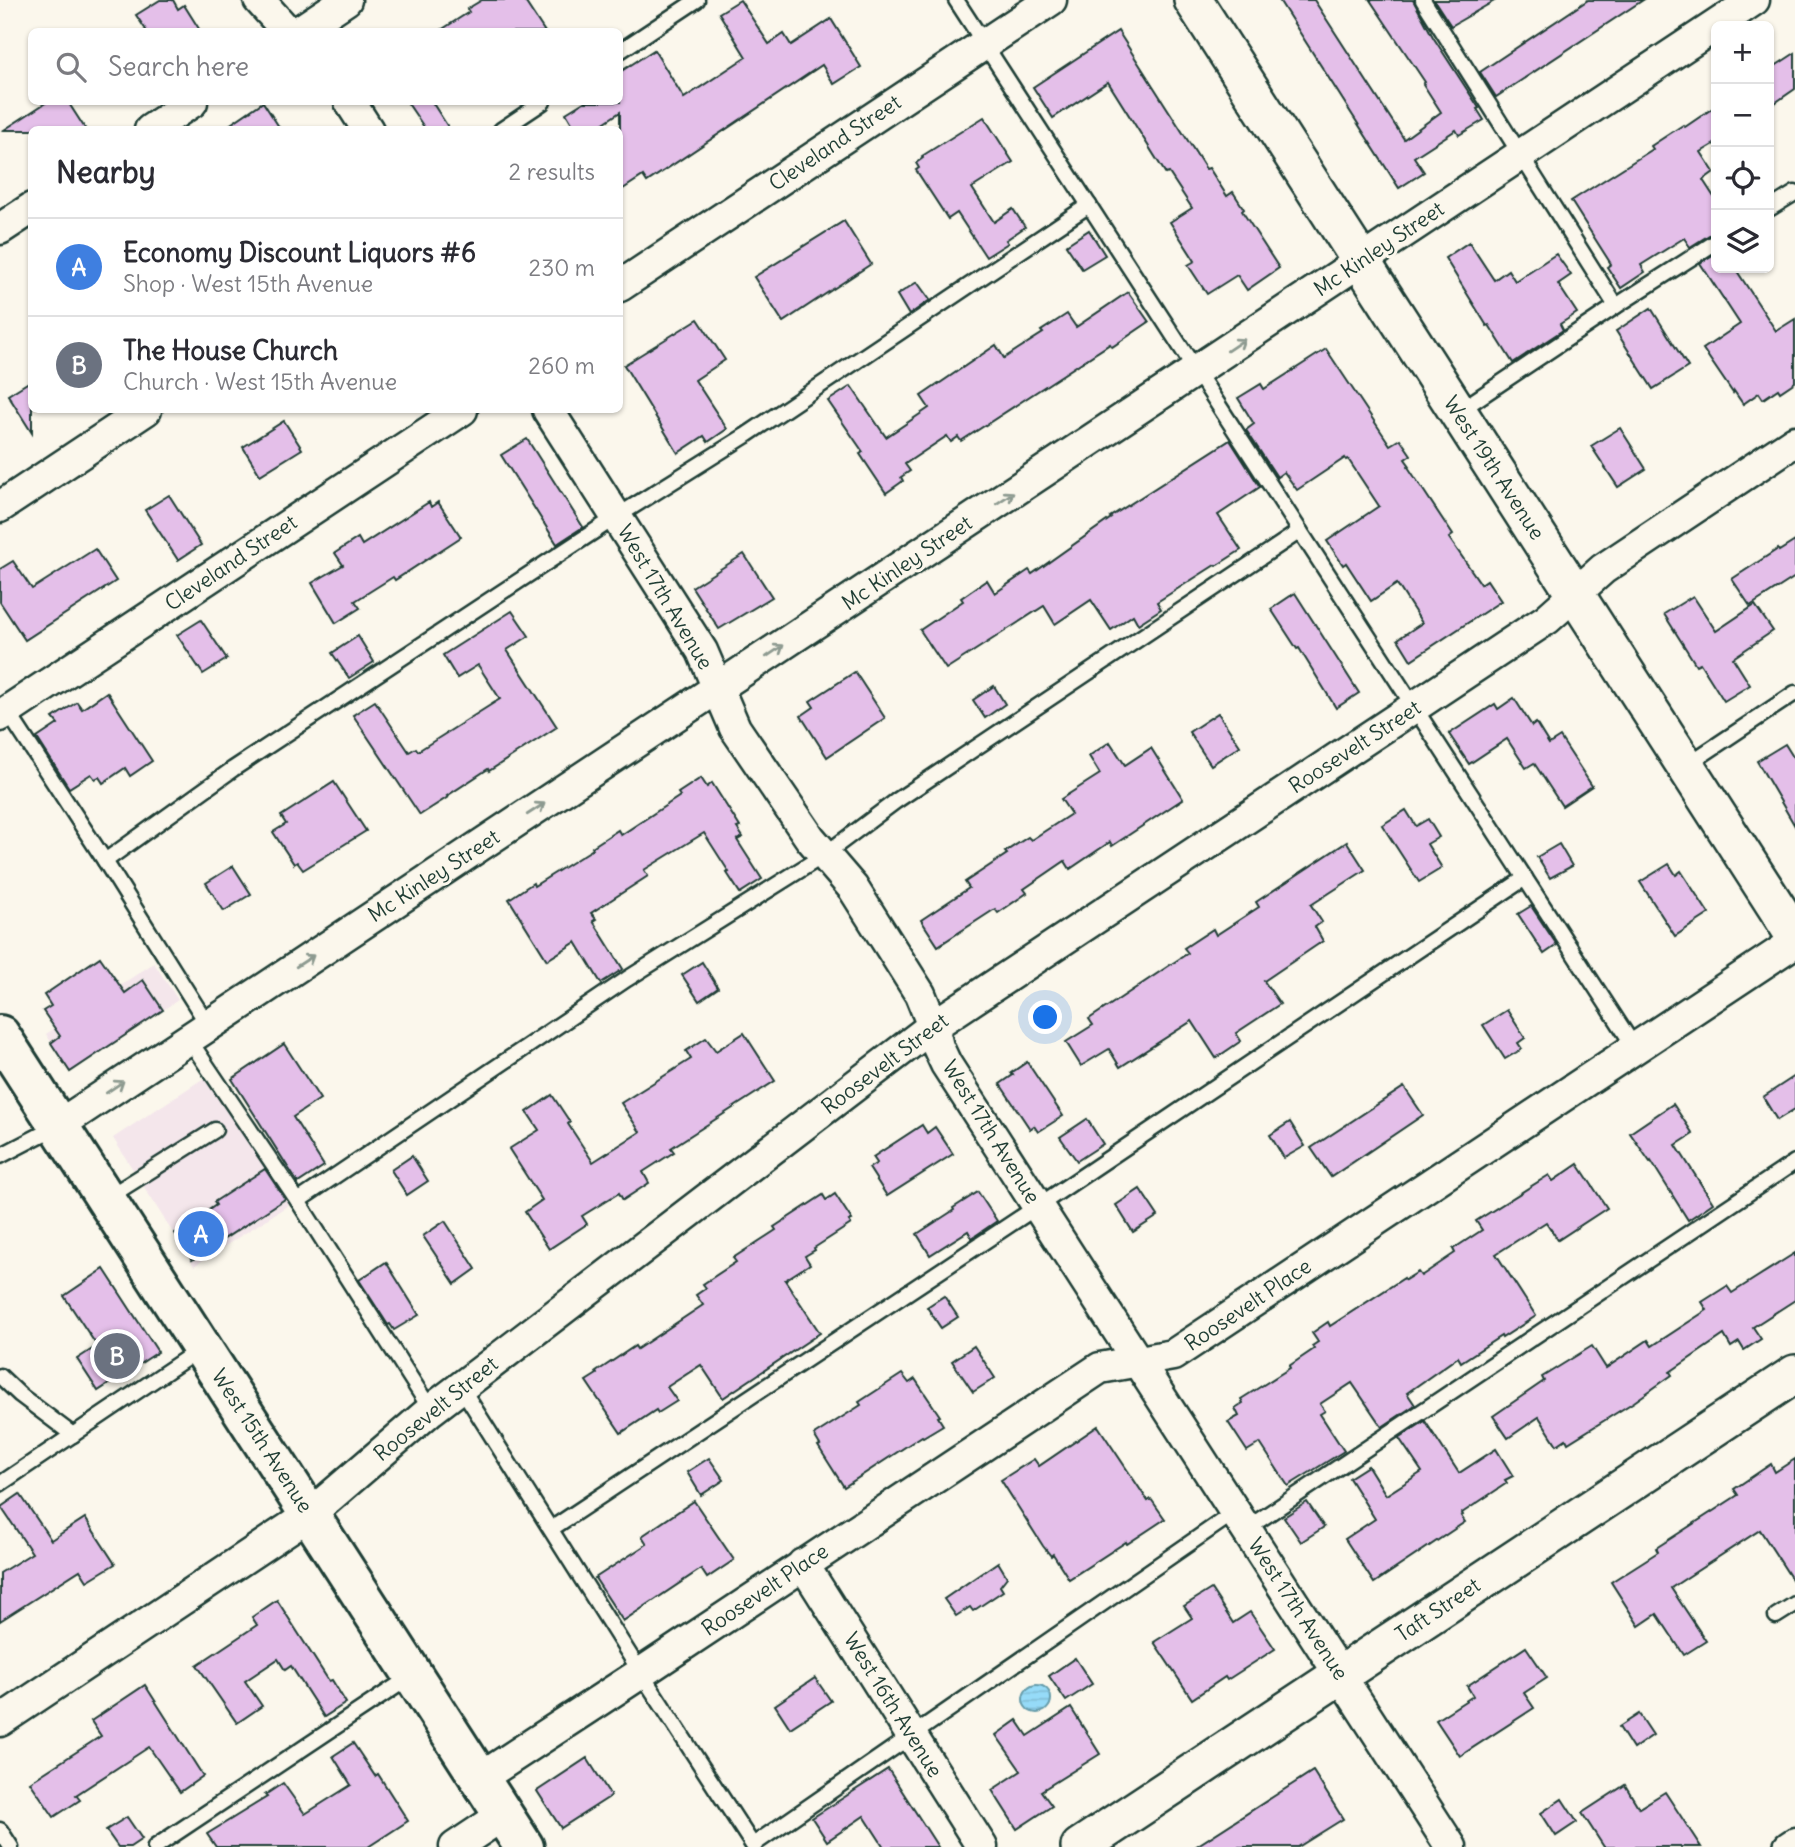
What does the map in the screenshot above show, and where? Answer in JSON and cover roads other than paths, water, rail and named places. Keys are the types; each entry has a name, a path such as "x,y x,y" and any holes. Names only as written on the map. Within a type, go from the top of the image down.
{"main road":[{"name":"West 15th Avenue","path":"0,1035 524,1847"}],"street":[{"path":"259,0 284,28"},
{"path":"304,28 346,0"},
{"name":"Cleveland Street","path":"623,284 1051,0"},
{"name":"West 19th Avenue","path":"1193,0 1795,939"},
{"name":"Mc Kinley Street","path":"59,1125 1755,0"},
{"path":"156,126 188,105"},
{"path":"352,105 365,126"},
{"path":"0,229 28,211"},
{"path":"0,507 141,413"},
{"name":"Cleveland Street","path":"3,708 457,413"},
{"name":"West 17th Avenue","path":"550,413 702,650 735,728 810,838 853,888 920,994 946,1064 1340,1675 1444,1844"},
{"name":"Roosevelt Street","path":"0,1721 309,1515 431,1410 933,1026 1555,613 1603,569 1795,441"},
{"name":"Roosevelt Place","path":"479,1779 1100,1368 1173,1355 1795,939"},
{"name":"Taft Street","path":"1080,1847 1795,1374"},
{"name":"West 16th Avenue","path":"803,1564 982,1847"},
{"path":"455,1847 503,1815"},
{"path":"1789,1847 1795,1843"}],"lane":[{"path":"623,49 696,0"},
{"path":"956,0 1635,1048"},
{"path":"1423,0 1616,306"},
{"path":"507,126 538,105"},
{"path":"1774,206 1795,192"},
{"path":"105,861 233,769 616,517 745,436 1090,205"},
{"path":"1458,411 1711,245"},
{"path":"298,1201 627,979 824,855 895,801 1300,531"},
{"path":"1685,766 1795,692"},
{"path":"3,708 105,861 198,1032 298,1201 431,1410"},
{"path":"551,1529 1525,878"},
{"path":"0,1156 59,1125"},
{"path":"106,1199 215,1130"},
{"path":"461,1387 753,1846 912,1735 1795,1162"},
{"path":"0,1484 202,1348"},
{"path":"0,1376 20,1395 73,1435"},
{"path":"1776,1616 1795,1604"},
{"path":"155,1847 413,1675"},
{"path":"0,1830 11,1847"}],"water":[{"path":"1037,1685 1047,1689 1051,1699 1047,1709 1037,1713 1027,1709 1023,1699 1027,1689"}],"place":[{"name":"Economy Discount Liquors #6","path":"201,1234"},
{"name":"The House Church","path":"117,1356"}]}
